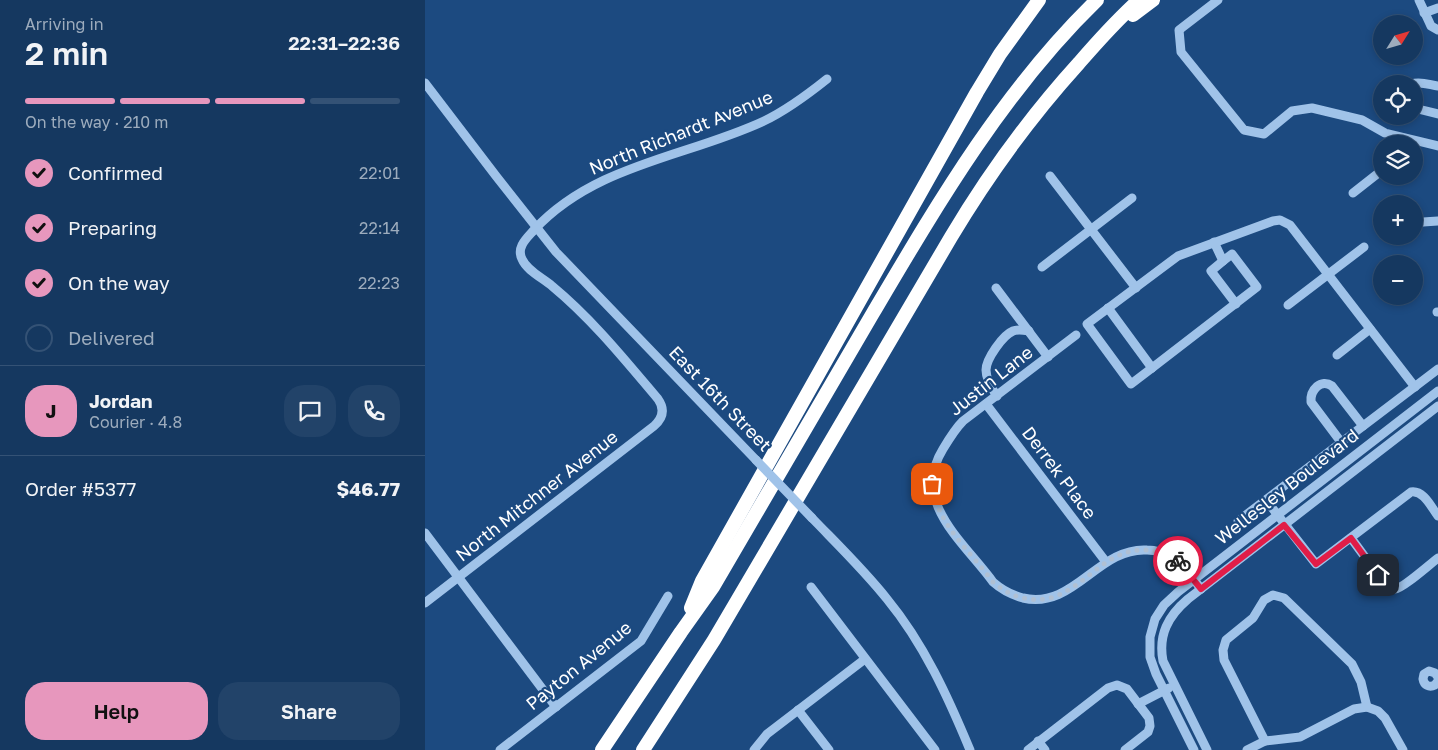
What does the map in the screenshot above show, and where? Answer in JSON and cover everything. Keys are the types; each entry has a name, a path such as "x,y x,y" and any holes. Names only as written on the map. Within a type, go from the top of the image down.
{"highway":[{"path":"681,632 702,581 977,92 1010,40 1039,0"},
{"path":"602,750 713,587 900,268 960,170 1023,82 1072,25 1097,0"},
{"path":"643,750 713,640 968,209 1010,147 1046,100 1108,29 1139,0"},
{"path":"1080,62 1153,0"}],"street":[{"path":"1218,0 1179,30 1181,52 1243,130 1265,134 1293,111 1312,108 1362,120 1391,135"},
{"path":"1419,0 1431,26 1438,30"},
{"path":"1424,13 1438,8"},
{"name":"North Richardt Avenue","path":"663,411 658,399 589,321 558,291 525,265 521,255 521,247 536,228 568,201 603,180 763,121 789,107 827,79"},
{"name":"East 16th Street","path":"425,83 556,252 873,582 909,629 937,676 970,750"},
{"path":"1423,83 1438,86"},
{"path":"1423,110 1438,114"},
{"path":"1423,145 1438,146"},
{"path":"1050,176 1136,288"},
{"path":"1353,193 1373,177"},
{"path":"1042,267 1133,198"},
{"path":"1236,304 1211,271 1232,254 1257,287 1236,304 1153,368 1131,384 1087,324 1178,256 1273,220 1286,222 1415,387"},
{"path":"1423,222 1438,221"},
{"path":"1214,242 1223,261"},
{"path":"1289,305 1364,248"},
{"path":"996,288 1049,357"},
{"path":"1108,308 1153,368"},
{"path":"1337,355 1370,329"},
{"path":"997,396 988,379 986,370 988,361 1008,334 1014,330 1029,331"},
{"name":"Justin Lane","path":"1076,336 957,428 937,461 933,476 933,494 938,510 993,582 1003,590 1018,597 1034,600 1047,599 1059,595 1106,562 1133,550 1155,551 1174,558 1201,589"},
{"path":"1237,521 1438,369"},
{"path":"1341,442 1311,402 1314,388 1323,383 1328,383 1332,386 1363,426"},
{"name":"Wellesley Boulevard","path":"1194,750 1153,669 1150,657 1150,637 1157,614 1169,600 1194,580 1438,391"},
{"name":"Derrek Place","path":"986,404 1106,562"},
{"name":"Wellesley Boulevard","path":"1207,750 1163,661 1161,649 1167,622 1175,611 1201,589 1438,406"},
{"name":"North Mitchner Avenue","path":"425,603 654,426 661,420 663,411"},
{"path":"1266,500 1316,564 1413,492 1421,494 1438,516"},
{"path":"425,533 555,707"},
{"path":"1351,538 1387,587 1392,589 1397,589 1403,585 1438,558"},
{"path":"811,587 935,750"},
{"path":"1265,741 1224,660 1223,648 1227,639 1253,618 1264,600 1273,594 1285,598 1352,664 1361,682 1367,707"},
{"name":"Payton Avenue","path":"500,750 641,641 668,596"},
{"path":"754,750 767,734 865,659"},
{"path":"1028,750 1111,686 1117,684 1123,686 1138,704 1149,718 1150,724 1145,736 1125,750"},
{"path":"1138,704 1174,685"},
{"path":"1247,750 1265,741 1300,737 1354,709 1367,707 1378,710 1385,718 1403,750"},
{"path":"798,710 829,750"},
{"path":"1038,742 1045,750"}],"way so far":[{"path":"932,484 935,502 940,514 987,576 998,587 1018,597 1034,600 1047,599 1059,595 1106,562 1133,550 1155,551 1168,555 1178,561"}],"route":[{"path":"1178,561 1201,589 1284,525 1316,564 1351,538 1378,575"}]}
